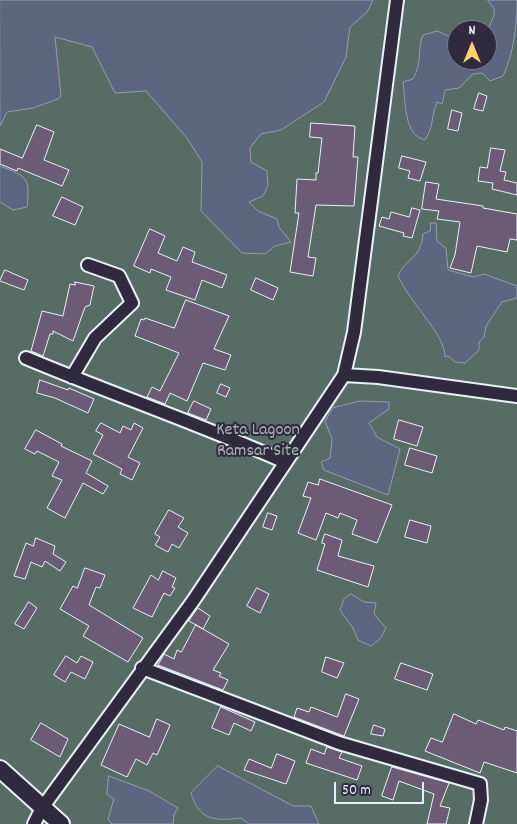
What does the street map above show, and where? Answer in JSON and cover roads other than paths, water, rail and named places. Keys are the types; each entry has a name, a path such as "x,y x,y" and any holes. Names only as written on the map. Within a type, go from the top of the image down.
{"main road":[{"path":"0,769 61,824"}],"street":[{"path":"34,824 42,808 142,668 193,601 344,375 354,332 397,0"},
{"path":"72,377 95,338 132,303 119,276 88,265"},
{"path":"26,358 233,439 285,462"},
{"path":"344,375 378,377 517,396"},
{"path":"142,668 339,743 480,784 481,800 476,824"}],"water":[{"path":"0,0 373,0 367,12 350,27 346,57 324,102 281,130 261,134 250,148 251,162 267,171 268,185 263,196 249,202 258,211 277,219 279,227 291,242 275,246 265,254 242,253 201,211 202,162 187,138 146,91 115,93 92,47 55,37 61,96 58,99 33,108 7,112 0,126"},
{"path":"488,0 517,0 514,39 510,58 503,76 490,81 482,73 473,74 459,88 445,90 442,104 437,102 430,130 425,140 418,137 409,124 405,107 403,82 413,79 416,72 423,35 437,31 447,35 447,70 497,70 497,20 492,20 494,9"},
{"path":"0,166 25,179 28,189 27,207 13,210 0,202"},
{"path":"431,223 436,223 437,241 446,248 448,270 473,277 484,274 517,286 517,298 502,302 486,326 484,337 479,342 479,350 465,363 455,362 448,356 445,357 439,338 398,275 417,253 423,234 430,231"},
{"path":"360,401 389,402 389,409 369,423 377,437 400,449 388,495 324,470 321,462 330,458 332,439 325,421 333,408"},
{"path":"351,594 364,602 376,603 374,614 386,628 380,639 371,646 358,640 353,628 340,610 344,599"},
{"path":"218,766 293,806 311,806 319,824 249,824 241,818 216,819 203,814 194,802 191,793"},
{"path":"109,776 149,791 178,808 174,814 173,824 112,824 108,819 114,799 107,794"}],"park label":[{"name":"Keta Lagoon Ramsar Site","path":"258,442"}]}
